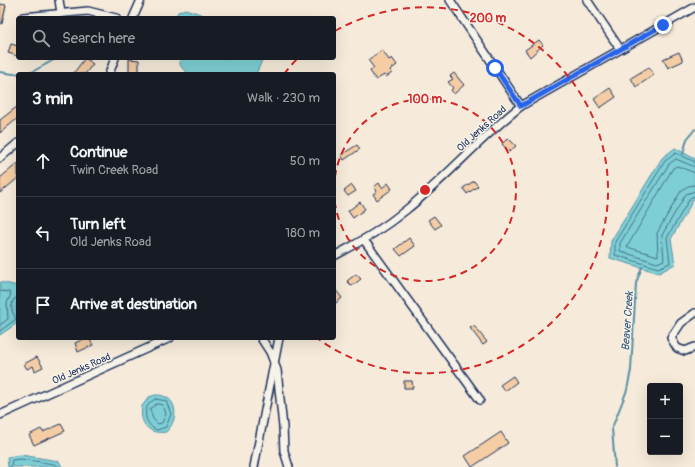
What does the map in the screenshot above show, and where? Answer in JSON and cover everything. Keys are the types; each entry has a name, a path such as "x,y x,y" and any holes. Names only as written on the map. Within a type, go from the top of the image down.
{"street":[{"path":"59,0 61,13"},
{"path":"134,16 141,0"},
{"path":"450,0 521,106"},
{"path":"587,0 620,49"},
{"name":"Old Jenks Road","path":"336,255 364,240 406,210 501,121 521,106 695,7"},
{"path":"32,16 88,11 108,16"},
{"path":"110,72 114,60"},
{"path":"0,158 16,145"},
{"path":"364,240 480,400"},
{"path":"695,312 681,323 671,338 677,348 685,351 695,347"},
{"name":"Old Jenks Road","path":"0,415 166,340"},
{"path":"262,340 274,360 283,427 284,451 289,467"},
{"path":"254,467 278,340"}],"water":[{"path":"185,9 207,16 176,16 178,12"},
{"path":"179,60 262,60 257,72 186,72 182,69"},
{"path":"675,148 695,159 695,197 671,239 675,264 659,273 610,258 611,241 662,158"},
{"path":"0,282 16,286 16,324 0,335"},
{"path":"155,395 163,396 168,399 174,408 175,414 173,421 166,432 154,432 150,430 142,418 142,406 149,397"},
{"path":"21,455 59,461 62,467 8,467 7,457"}],"building":[{"path":"0,4 6,5 2,24 0,23"},
{"path":"539,40 543,45 530,57 525,50"},
{"path":"11,44 16,45 16,55 8,53"},
{"path":"382,50 389,60 392,58 397,65 390,70 392,73 386,77 384,75 376,80 370,71 374,68 368,60"},
{"path":"679,52 683,61 668,68 663,59"},
{"path":"84,60 88,60 93,64 87,72 74,72"},
{"path":"129,60 139,60 139,72 129,72"},
{"path":"649,67 654,75 636,87 631,78"},
{"path":"454,73 464,85 454,94 451,90 453,88 448,82 453,79 450,76"},
{"path":"610,88 616,97 600,108 594,99"},
{"path":"16,108 16,120 0,133 0,120"},
{"path":"508,138 516,146 509,152 502,144"},
{"path":"357,145 360,149 344,160 341,155"},
{"path":"16,165 16,180 0,193 0,178"},
{"path":"474,181 478,186 467,194 463,188"},
{"path":"379,183 382,188 388,183 392,189 377,200 373,194 377,191 374,187"},
{"path":"352,185 356,191 348,196 344,191"},
{"path":"360,202 365,209 353,218 348,211"},
{"path":"434,216 441,225 435,229 428,220"},
{"path":"409,238 415,246 401,256 395,249"},
{"path":"356,274 361,279 352,286 347,281"},
{"path":"336,290 342,298 336,303"},
{"path":"474,326 487,342 483,345 470,328"},
{"path":"82,340 90,340 93,345 78,352 75,343"},
{"path":"37,357 43,367 35,371 33,366 27,369 24,364"},
{"path":"513,376 517,382 505,391 500,385"},
{"path":"404,381 412,381 413,388 404,388"},
{"path":"61,424 65,431 34,445 29,435 41,429 43,432"},
{"path":"501,432 508,443 472,467 465,456"}],"waterway":[{"path":"32,72 53,60"},
{"path":"0,72 16,74"},
{"path":"683,154 687,139 695,129"},
{"name":"Beaver Creek","path":"615,467 612,428 627,390 631,370 636,283 642,267"}],"route":[{"path":"495,68 521,106 663,25"}]}
